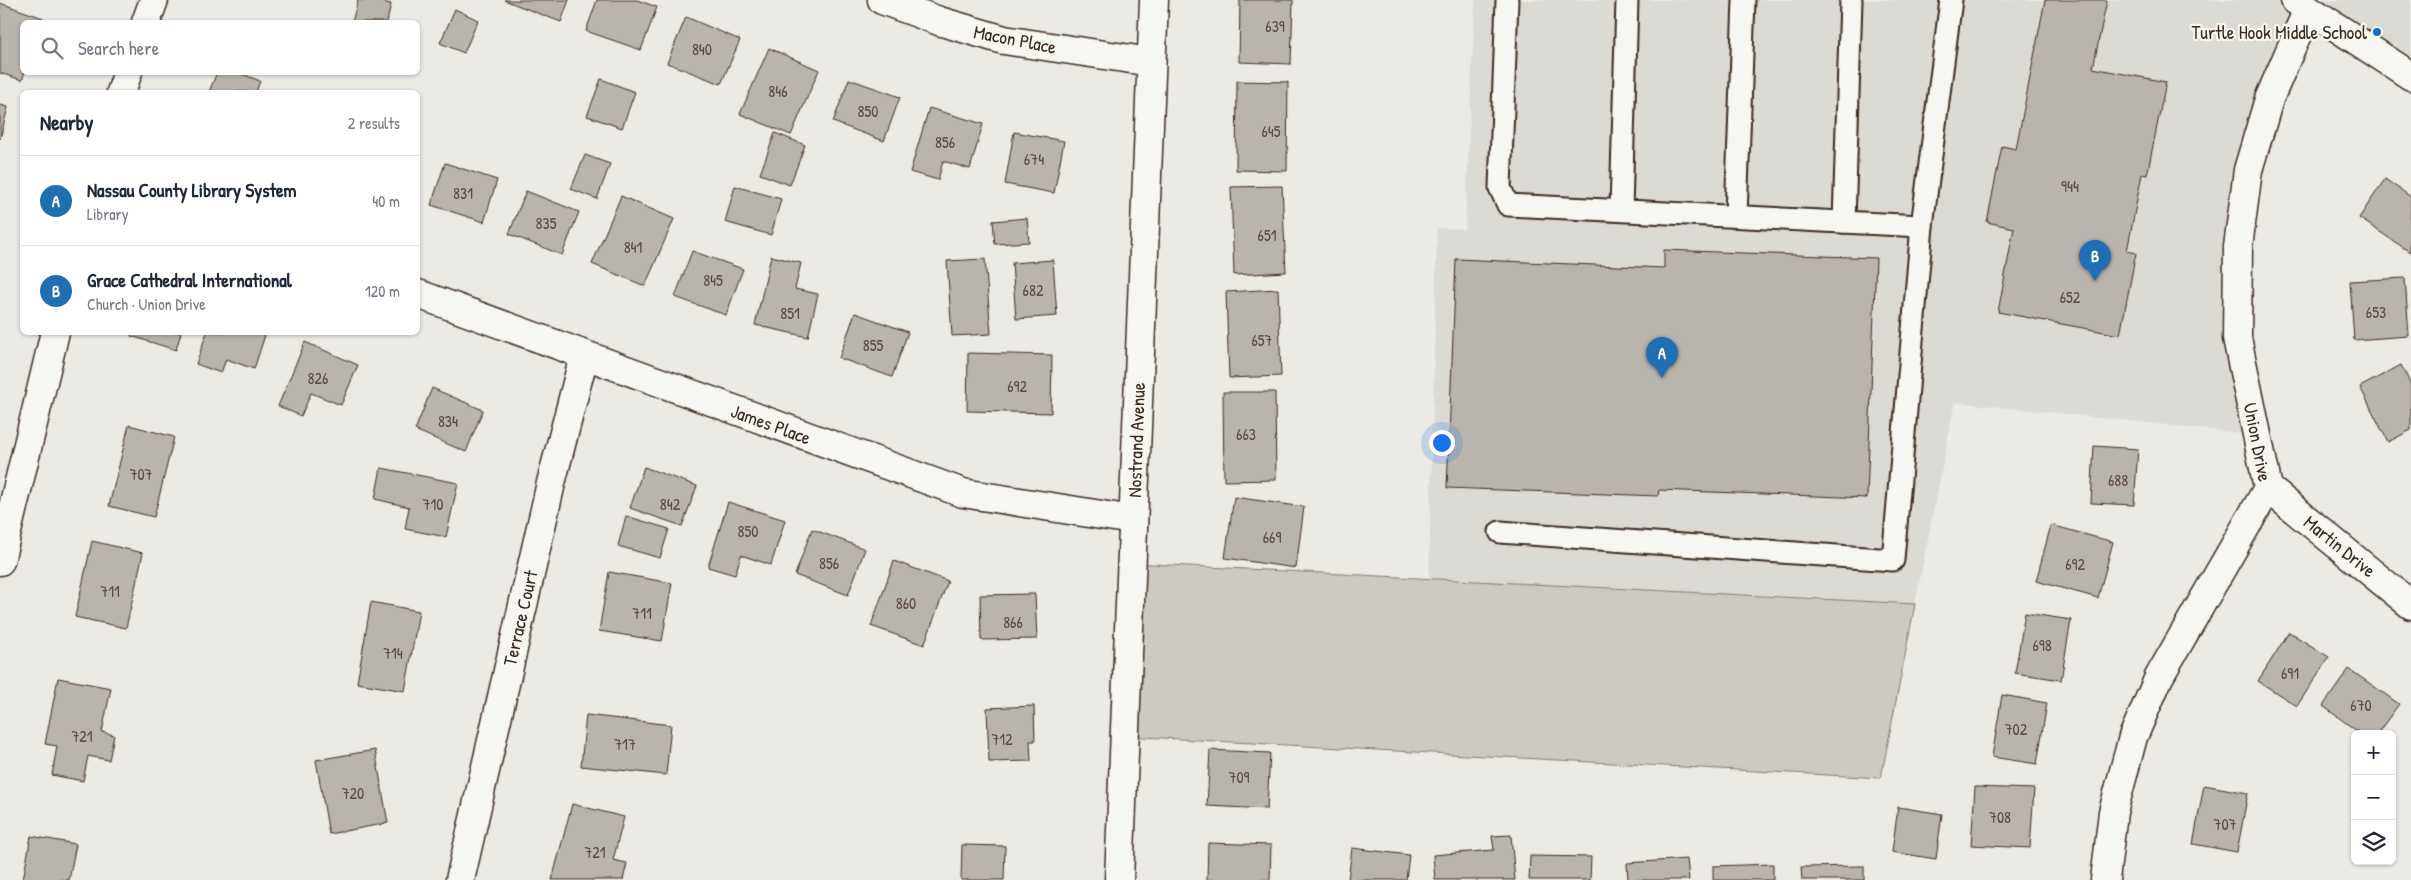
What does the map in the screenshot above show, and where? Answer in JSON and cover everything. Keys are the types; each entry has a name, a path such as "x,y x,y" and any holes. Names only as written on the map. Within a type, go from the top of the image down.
{"street":[{"path":"147,20 154,0"},
{"name":"Macon Place","path":"882,0 939,21 1004,40 1151,62"},
{"name":"Nostrand Avenue","path":"1119,880 1154,0"},
{"path":"2307,3 2411,76"},
{"name":"Union Drive","path":"2105,880 2113,812 2133,737 2159,677 2268,488 2237,338 2238,246 2248,170 2269,99 2307,3"},
{"path":"122,90 127,75"},
{"name":"James Place","path":"420,295 963,493 1133,520"},
{"path":"0,561 54,335"},
{"name":"Terrace Court","path":"460,880 550,483 584,356"},
{"name":"Martin Drive","path":"2268,488 2411,605"}],"lane":[{"path":"1507,0 1500,188 1508,205 1922,226"},
{"path":"1621,210 1627,0"},
{"path":"1736,216 1744,0"},
{"path":"1844,222 1851,0"},
{"path":"1500,532 1893,560 1922,226 1951,0"}],"shaded area":[{"path":"1475,0 2411,0 2411,76 2308,9 2238,247 2257,435 1955,402 1915,604 1429,580 1437,228 1465,229"},
{"path":"1131,563 1915,604 1881,778 1125,736"}],"building":[{"path":"358,0 375,0 391,4 387,20 353,20"},
{"path":"504,0 569,0 561,22"},
{"path":"597,0 637,0 657,7 641,50 586,31"},
{"path":"1240,0 1293,0 1291,64 1239,62"},
{"path":"2045,0 2107,0 2093,68 2166,82 2147,175 2142,174 2127,251 2136,253 2120,335 1998,312 2014,228 1987,222 2002,146 2016,149"},
{"path":"0,3 43,18 42,20 20,20 20,75 24,75 22,80 0,73"},
{"path":"455,9 478,20 464,53 440,43"},
{"path":"686,17 740,40 721,84 667,63"},
{"path":"769,48 819,70 791,135 740,114"},
{"path":"216,75 245,75 260,81 257,90 210,90"},
{"path":"601,79 635,92 622,128 587,116"},
{"path":"849,79 900,97 884,141 833,122"},
{"path":"1237,81 1288,82 1287,171 1236,170"},
{"path":"0,105 8,107 0,139"},
{"path":"929,108 983,124 970,169 943,161 938,180 910,172"},
{"path":"1014,132 1064,141 1054,193 1005,184"},
{"path":"775,133 805,145 790,185 760,174"},
{"path":"585,155 610,164 597,199 571,189"},
{"path":"445,163 497,180 484,222 431,205"},
{"path":"2385,179 2411,197 2410,252 2359,218"},
{"path":"735,186 781,199 771,235 725,222"},
{"path":"1282,186 1286,272 1234,275 1231,187"},
{"path":"526,191 579,212 562,255 509,234"},
{"path":"621,196 674,219 645,286 592,264"},
{"path":"1027,218 1029,242 995,244 993,221"},
{"path":"1664,250 1876,258 1867,498 1659,490 1658,496 1447,488 1456,259 1664,268"},
{"path":"692,251 743,269 726,315 675,297"},
{"path":"771,256 801,263 795,289 818,294 808,337 755,325"},
{"path":"985,259 991,334 952,336 947,261"},
{"path":"1053,260 1057,316 1016,319 1012,263"},
{"path":"2405,278 2409,336 2354,340 2350,281"},
{"path":"1278,289 1281,376 1229,378 1226,292"},
{"path":"855,313 908,332 892,377 839,358"},
{"path":"131,335 180,335 176,350"},
{"path":"206,335 265,335 254,369 226,359 221,373 196,364"},
{"path":"305,342 358,365 341,405 311,393 301,416 278,406"},
{"path":"968,353 1052,355 1051,413 967,411"},
{"path":"2401,365 2411,385 2411,430 2388,442 2360,387"},
{"path":"432,388 483,410 466,452 415,430"},
{"path":"1223,392 1275,392 1276,480 1224,481"},
{"path":"129,425 174,437 154,517 109,506"},
{"path":"2094,446 2138,449 2134,505 2091,503"},
{"path":"644,467 697,486 682,526 630,508"},
{"path":"381,468 458,483 446,537 405,529 409,507 375,499"},
{"path":"1234,497 1304,507 1296,568 1225,558"},
{"path":"728,502 785,520 771,565 741,555 735,575 708,567"},
{"path":"626,516 669,529 660,558 618,546"},
{"path":"2051,525 2113,542 2098,598 2036,581"},
{"path":"812,529 865,549 848,595 795,575"},
{"path":"92,541 143,553 126,628 75,617"},
{"path":"894,561 948,581 924,645 871,626"},
{"path":"609,572 672,583 662,641 599,631"},
{"path":"1035,594 1037,639 981,640 980,595"},
{"path":"371,602 419,611 405,691 357,683"},
{"path":"2025,613 2071,620 2061,680 2015,673"},
{"path":"2289,632 2329,657 2297,706 2258,681"},
{"path":"2349,669 2399,704 2380,730 2356,730 2323,706"},
{"path":"58,678 111,688 102,732 114,735 109,760 88,756 83,781 52,775 57,746 45,744"},
{"path":"2002,695 2047,703 2037,764 1992,757"},
{"path":"1034,706 1035,741 1030,741 1031,761 989,762 987,708"},
{"path":"586,715 671,725 666,775 581,766"},
{"path":"375,750 388,823 329,834 316,760"},
{"path":"1210,750 1270,753 1267,809 1207,806"},
{"path":"2204,785 2248,793 2237,852 2193,844"},
{"path":"1975,787 2034,789 2030,848 1971,845"},
{"path":"572,804 624,817 613,860 627,863 623,880 552,880"},
{"path":"1898,807 1942,814 1936,859 1892,852"},
{"path":"1511,835 1515,880 1435,880 1433,855 1494,850 1492,836"},
{"path":"31,836 76,844 69,880 23,880"},
{"path":"1208,843 1271,845 1270,880 1207,880"},
{"path":"962,845 1005,846 1004,880 961,880"},
{"path":"1352,848 1409,855 1406,880 1348,880"},
{"path":"1530,856 1591,857 1590,880 1529,880"},
{"path":"1687,859 1689,880 1628,880 1627,863"},
{"path":"1773,864 1773,880 1713,880 1713,866"},
{"path":"1864,866 1864,880 1802,880 1801,867"}],"place":[{"name":"Turtle Hook Middle School","path":"2377,32"},
{"name":"Grace Cathedral International","path":"2095,281"},
{"name":"Nassau County Library System","path":"1662,378"}]}
